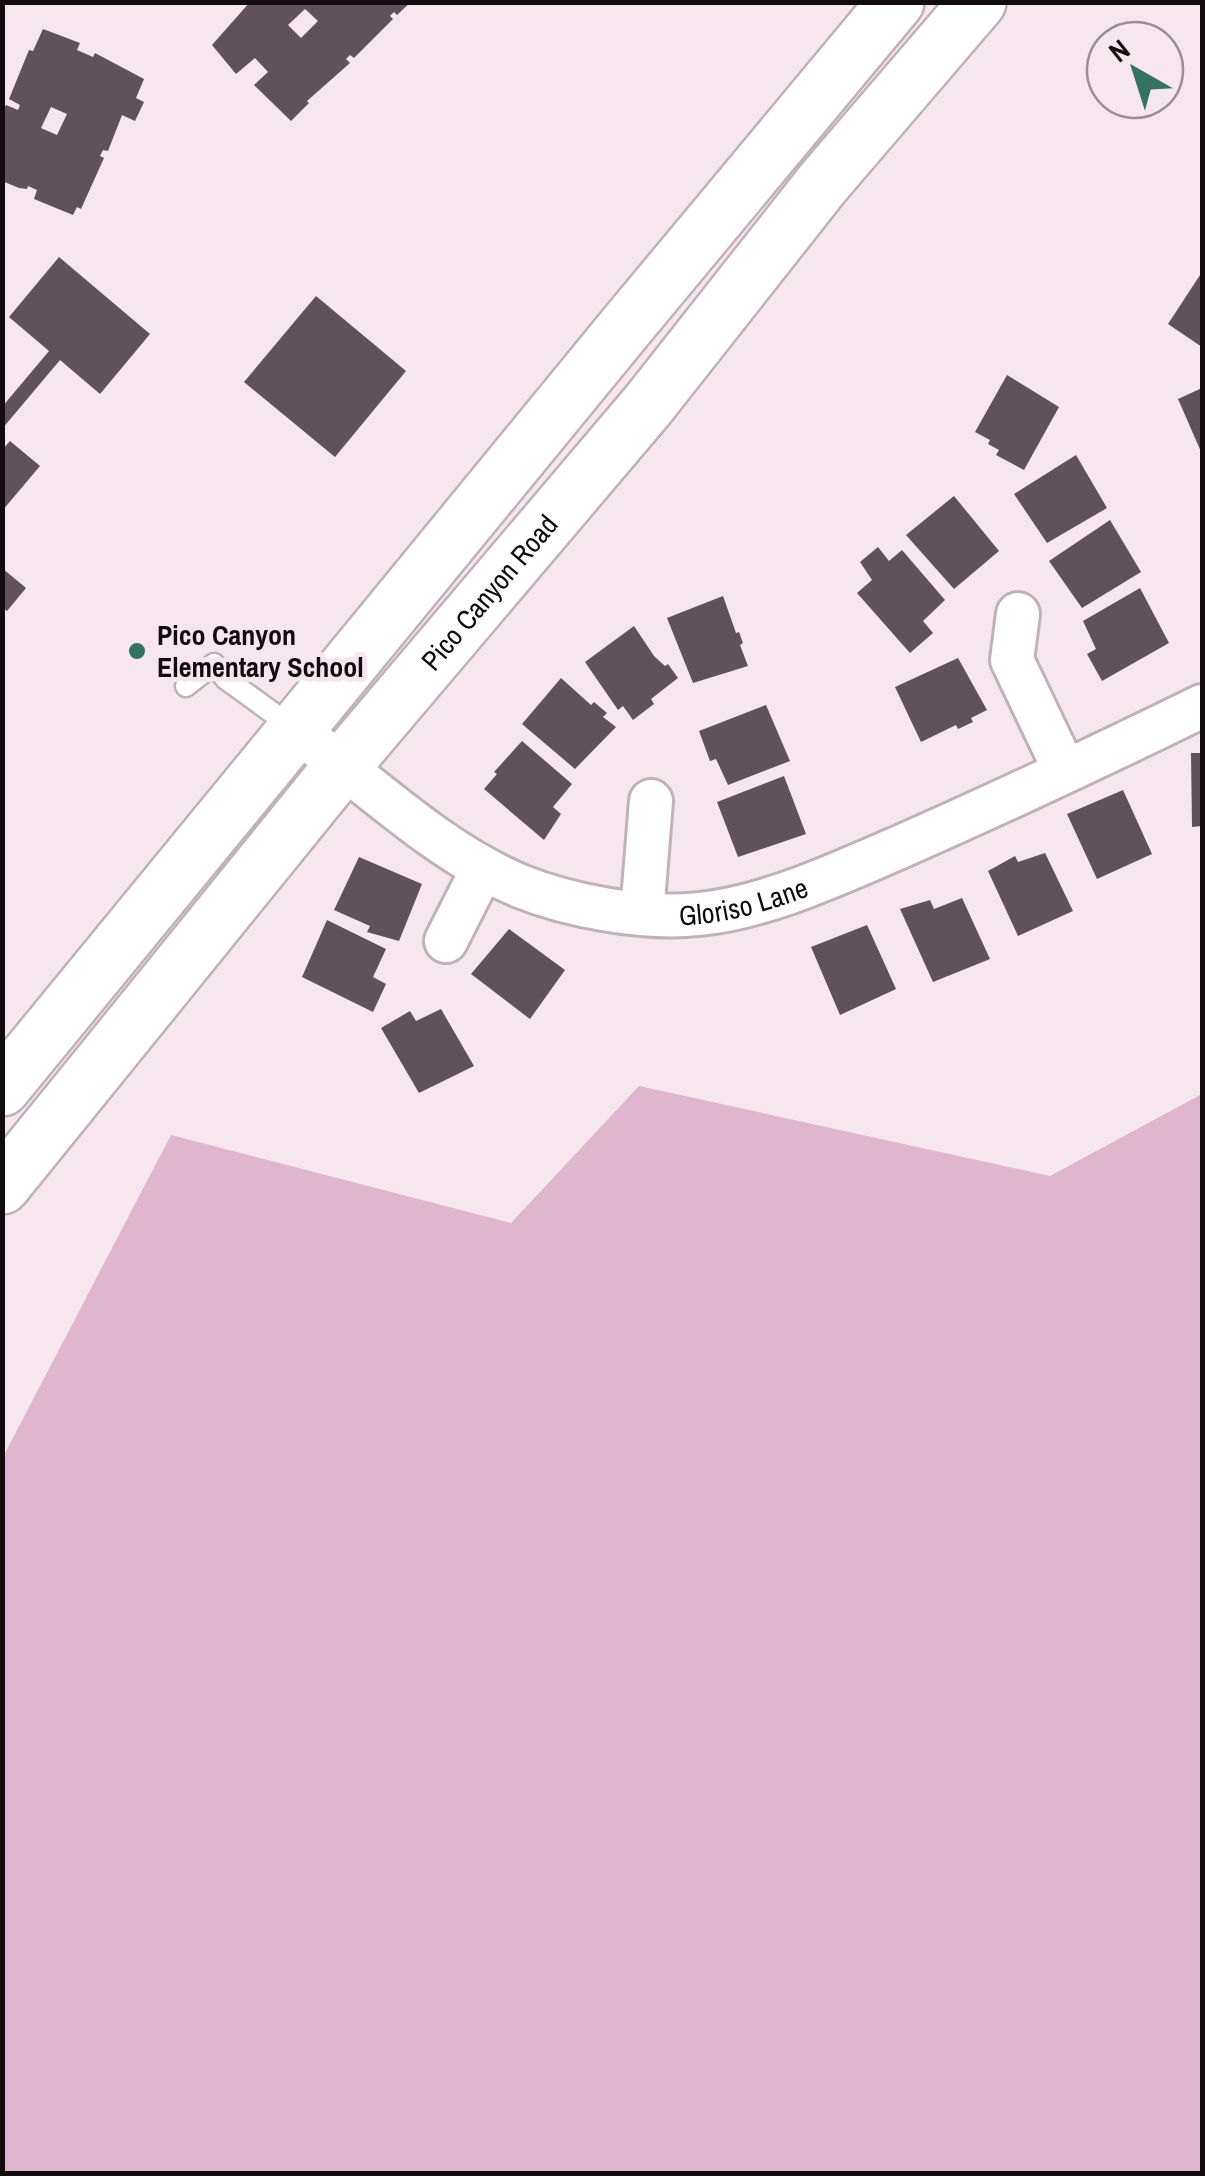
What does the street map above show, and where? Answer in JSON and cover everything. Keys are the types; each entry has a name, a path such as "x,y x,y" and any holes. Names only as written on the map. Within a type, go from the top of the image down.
{"main road":[{"path":"2,1088 896,2"},
{"name":"Pico Canyon Road","path":"2,1186 343,765 648,405 823,183 978,2"}],"street":[{"path":"1018,614 1012,660 1065,771"},
{"name":"Gloriso Lane","path":"296,730 371,790 483,868 562,899 642,914 696,915 746,906 855,866 1202,706"},
{"path":"642,914 651,800"},
{"path":"446,941 483,868"}],"lane":[{"path":"186,686 214,664 238,688 296,730"}],"shaded area":[{"path":"639,1086 1050,1176 1202,1094 1202,2173 3,2173 3,1457 171,1135 511,1223"}],"building":[{"path":"250,2 411,2 397,15 394,12 390,16 393,19 354,58 350,55 346,59 350,63 307,101 291,121 254,85 268,72 255,58 236,74 212,45","holes":["305,9 318,21 301,38 288,25"]},
{"path":"43,29 80,43 77,50 93,57 95,53 144,79 136,98 144,102 135,121 122,115 108,151 103,150 100,156 104,158 81,209 77,207 73,215 34,199 37,190 2,181 2,112 6,105 18,110 20,105 9,99 29,50 33,51","holes":["51,107 67,114 57,135 41,128"]},
{"path":"59,257 150,334 100,394 60,360 2,429 2,407 49,351 9,317"},
{"path":"1202,272 1202,347 1168,324"},
{"path":"316,296 406,371 335,457 244,382"},
{"path":"1007,375 1059,407 1024,470 996,455 999,450 988,444 990,440 975,432"},
{"path":"1202,388 1202,454 1178,399"},
{"path":"10,441 40,466 2,511 2,450"},
{"path":"1076,455 1107,508 1047,543 1014,494"},
{"path":"954,496 999,551 954,589 906,535"},
{"path":"1110,520 1141,572 1082,608 1049,561"},
{"path":"878,547 889,561 902,550 945,600 923,621 933,633 910,653 857,593 872,580 860,562"},
{"path":"2,568 26,588 7,611 2,607"},
{"path":"1140,588 1169,643 1102,681 1087,654 1096,649 1083,621"},
{"path":"723,596 743,643 740,645 748,666 693,683 667,618"},
{"path":"634,626 654,656 665,666 668,664 678,678 651,699 654,704 633,720 623,706 618,710 585,662"},
{"path":"958,658 987,710 971,718 973,722 958,729 956,725 921,742 895,687"},
{"path":"561,678 591,705 594,702 607,713 603,717 616,727 575,769 522,724"},
{"path":"766,705 790,761 728,785 716,759 710,761 699,731"},
{"path":"522,741 572,784 553,807 561,814 544,840 484,789"},
{"path":"1191,753 1202,753 1202,826 1192,827"},
{"path":"784,776 806,834 738,857 717,802"},
{"path":"1123,790 1152,854 1097,879 1067,814"},
{"path":"1045,853 1073,911 1018,936 988,871 1015,856 1018,862"},
{"path":"359,857 422,884 399,941 367,932 370,926 334,910"},
{"path":"962,898 990,959 933,982 900,909 930,900 934,909"},
{"path":"327,920 386,949 373,977 386,984 373,1012 302,977"},
{"path":"867,925 896,989 840,1015 811,947"},
{"path":"509,929 565,970 530,1019 471,974"},
{"path":"441,1009 474,1066 419,1093 381,1028 410,1011 416,1021"}],"place":[{"name":"Pico Canyon Elementary School","path":"137,651"}]}
